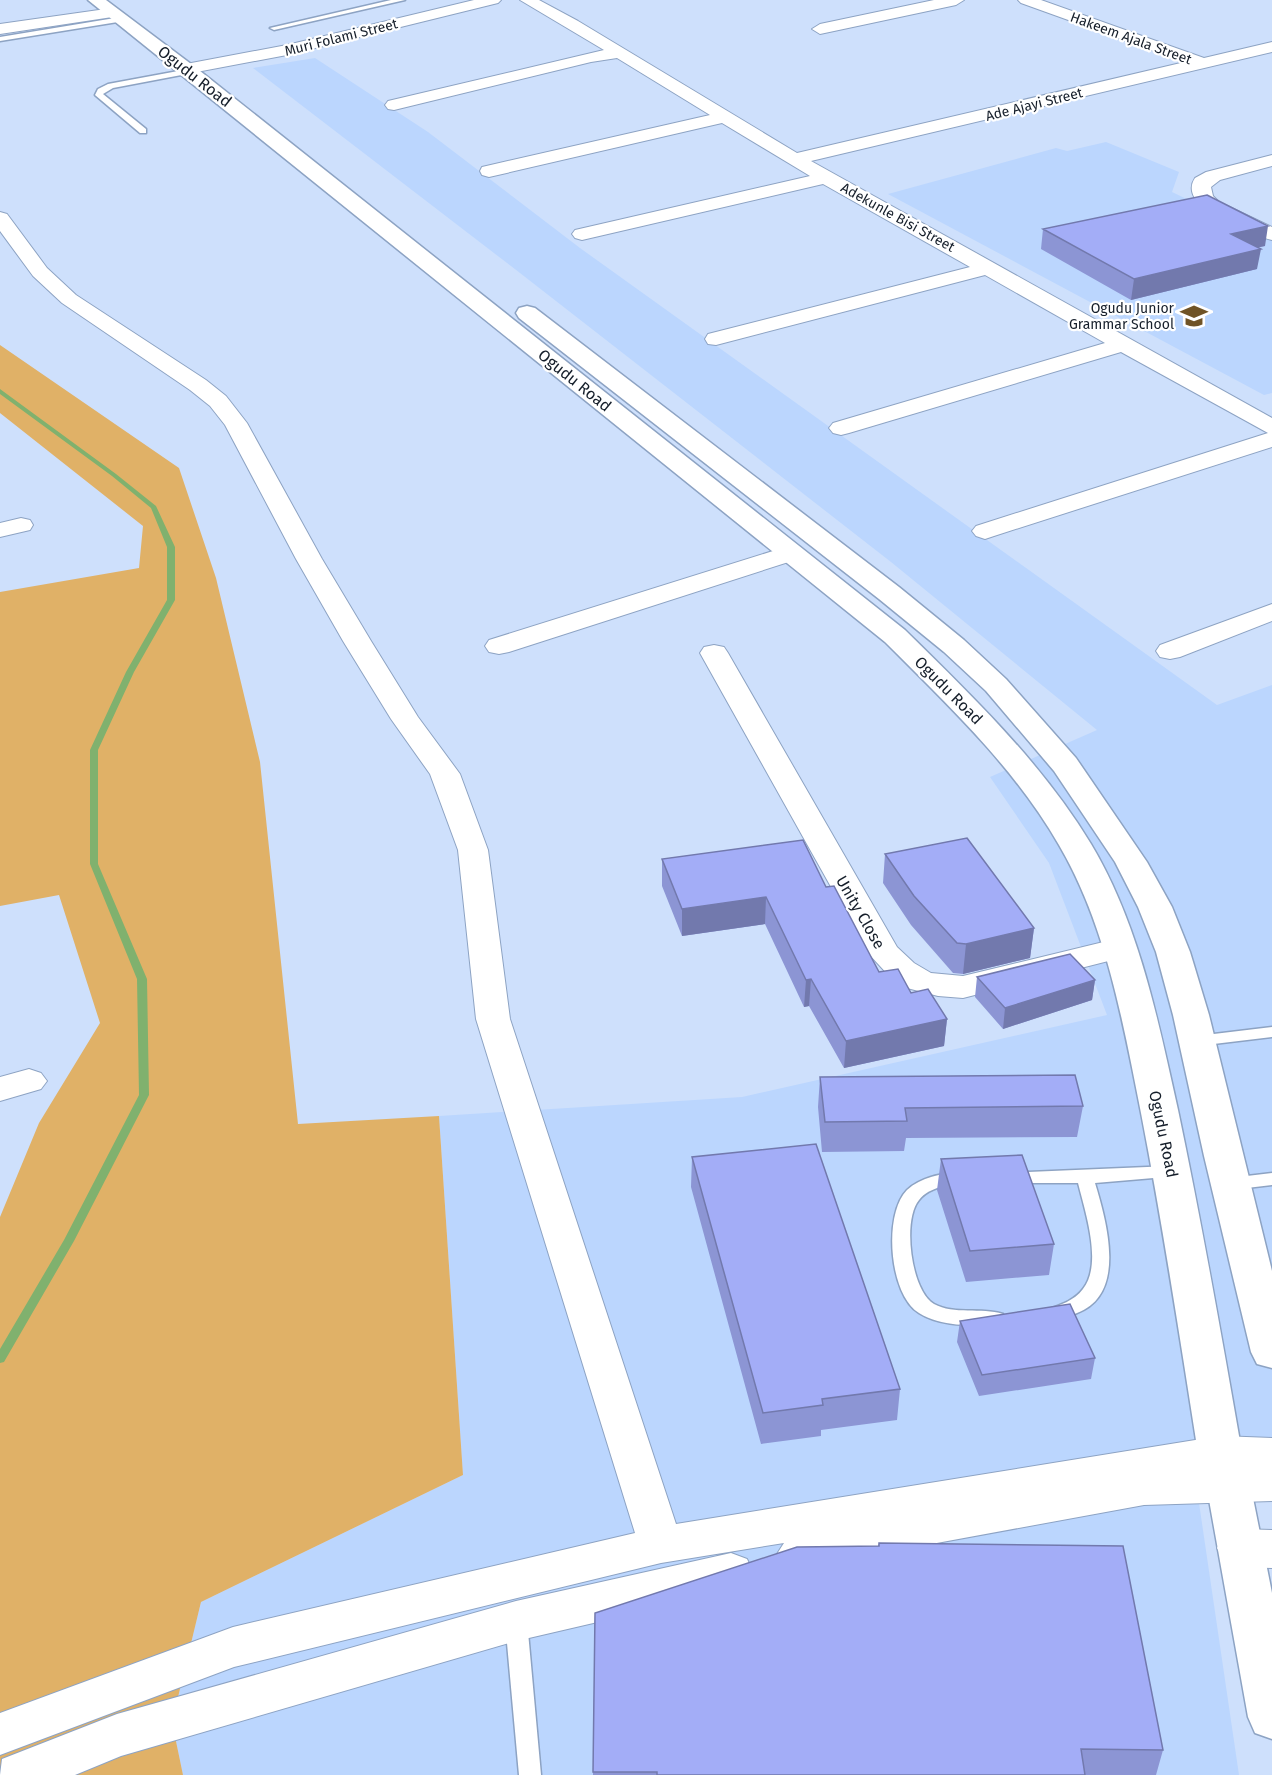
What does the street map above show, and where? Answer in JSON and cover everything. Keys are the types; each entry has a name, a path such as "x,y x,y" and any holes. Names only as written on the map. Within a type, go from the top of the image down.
{"main road":[{"name":"Ogudu Road","path":"113,8 192,64 720,462 954,646 996,685 1065,765 1131,862 1155,908 1173,952 1197,1041 1272,1352"},
{"name":"Ogudu Road","path":"192,64 895,636 974,713 1018,763 1057,816 1105,905 1120,948 1136,1008 1172,1172 1224,1468 1256,1548 1270,1699"},
{"path":"687,469 720,462"}],"street":[{"path":"192,64 465,0"},
{"name":"Muri Folami Street","path":"192,64 287,50 494,0"},
{"name":"Adekunle Bisi Street","path":"528,0 621,53 826,178 1124,344 1261,412 1272,427"},
{"path":"820,29 956,0"},
{"name":"Hakeem Ajala Street","path":"1026,0 1202,63"},
{"path":"0,29 113,8"},
{"name":"Ade Ajayi Street","path":"795,159 1272,47"},
{"path":"394,105 591,57 621,53"},
{"path":"489,171 724,117"},
{"path":"1272,160 1214,176 1202,182 1201,192 1205,200 1219,209 1272,234"},
{"path":"582,234 826,178"},
{"path":"0,218 40,272 69,299 198,385 218,401 256,458 309,559 357,641 405,718 445,774 473,850 493,1019 661,1545"},
{"path":"716,339 989,268"},
{"path":"841,428 1124,344"},
{"path":"985,531 1272,440"},
{"path":"499,646 792,553"},
{"path":"1170,651 1272,612"},
{"name":"Unity Close","path":"714,653 884,953 901,970 916,980 938,986 963,987 1120,948"},
{"path":"0,1734 109,1715 915,1529 1144,1487 1272,1455"},
{"path":"19,1775 109,1715 233,1647 661,1545 1224,1468 1272,1483"}],"lane":[{"path":"347,0 360,9"},
{"path":"274,28 401,0"},
{"path":"0,39 113,8"},
{"path":"143,131 99,95 100,91 192,64"},
{"path":"1197,1041 1272,1032"},
{"path":"1011,1320 954,1316 930,1310 920,1304 906,1273 900,1221 902,1210 907,1202 930,1182 959,1177 1085,1178 1172,1172"},
{"path":"1037,1318 1064,1313 1075,1307 1084,1300 1101,1274 1102,1255 1098,1227 1085,1178"},
{"path":"1230,1184 1272,1179"},
{"path":"516,1621 530,1775"}],"shaded area":[{"path":"315,58 428,132 580,248 1217,705 1272,685 1272,1492 1199,1503 1239,1775 183,1775 172,1722 201,1602 463,1475 439,1116 742,1097 1107,1015 1049,863 990,777 1097,730 891,562 253,68"},
{"name":"Ogudu Junior Grammar School","path":"1106,142 1179,172 1172,192 1272,240 1272,393 1264,395 888,194 1056,148 1067,151"},
{"path":"0,345 179,468 216,578 260,762 298,1124 439,1116 463,1475 201,1602 172,1722 183,1775 0,1775 0,1217 39,1123 100,1023 59,895 0,906 0,592 139,568 143,526 0,413"}],"building":[{"path":"1207,195 1268,226 1231,234 1261,249 1134,279 1043,229"},
{"path":"967,838 1034,928 966,944 957,943 914,896 885,854"},
{"path":"803,840 826,887 834,886 879,972 898,969 911,993 928,989 947,1019 846,1041 811,979 806,980 766,897 682,909 662,859"},
{"path":"1070,954 1095,980 1005,1008 977,977"},
{"path":"1075,1075 1083,1106 905,1108 907,1121 825,1122 820,1077"},
{"path":"816,1144 900,1389 822,1399 823,1405 763,1413 692,1157"},
{"path":"1022,1155 1054,1244 970,1251 941,1159"},
{"path":"1070,1304 1095,1358 982,1375 960,1321"},
{"path":"879,1543 1123,1546 1163,1750 1081,1749 1085,1775 657,1775 657,1772 593,1772 595,1613 797,1547 879,1546"}],"waterway":[{"path":"0,391 154,507 171,547 171,600 130,672 94,750 94,864 142,979 144,1095 69,1241 0,1359"}],"place":[{"name":"Ogudu Junior Grammar School","path":"1194,316"}]}
